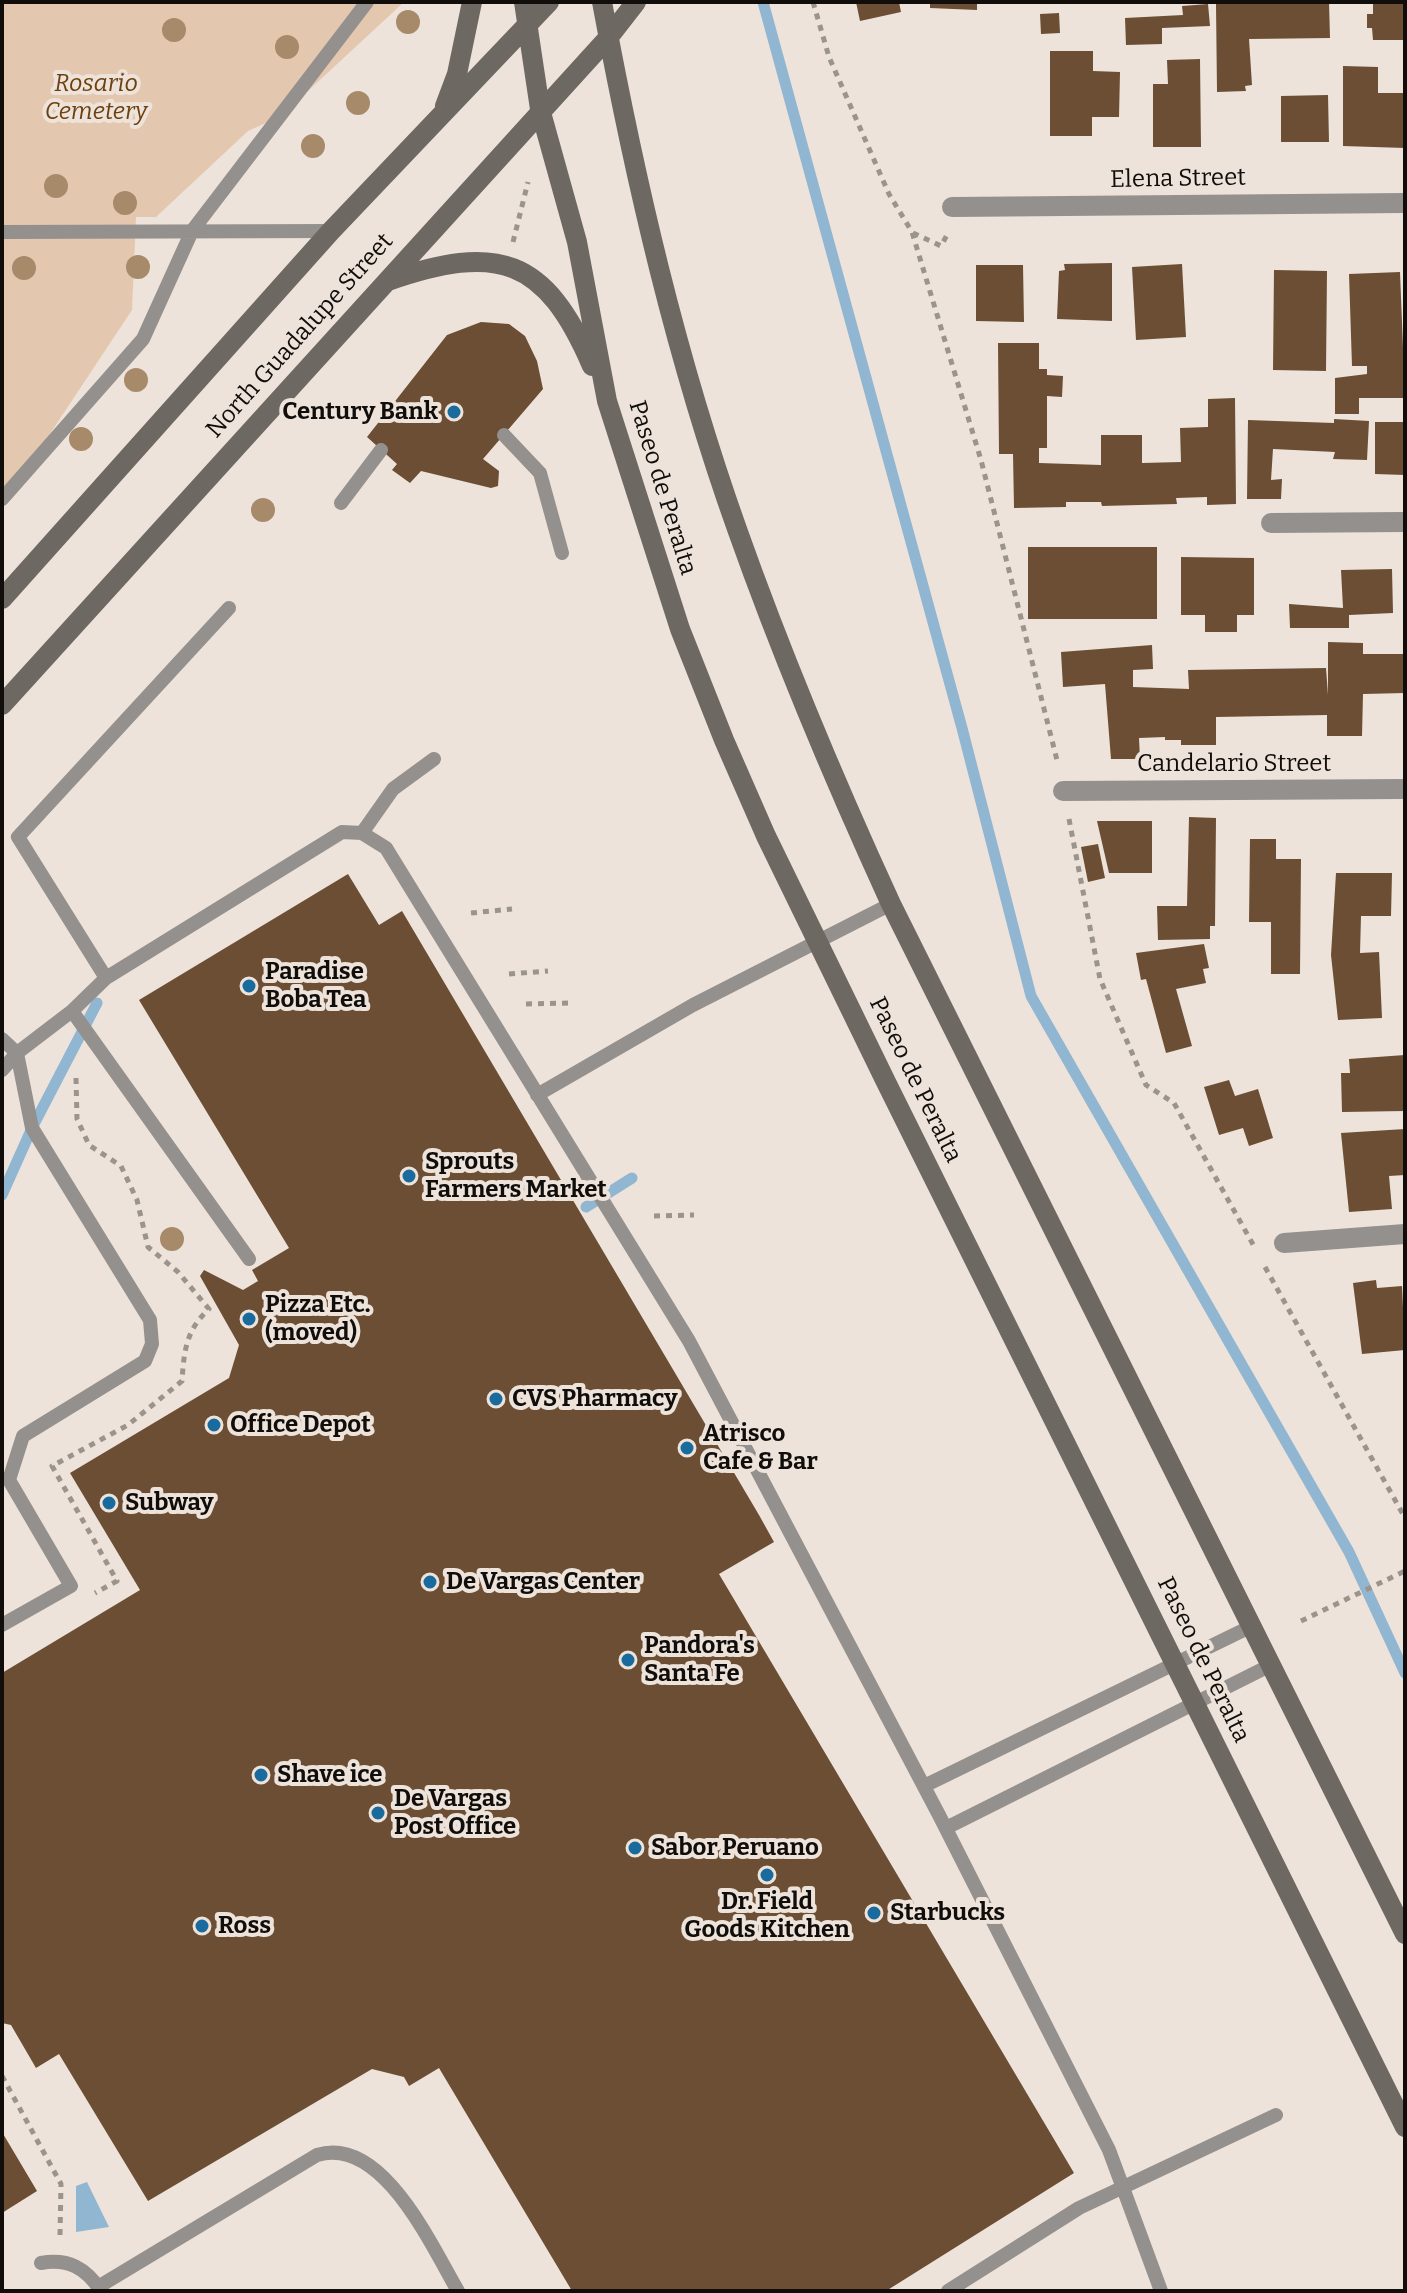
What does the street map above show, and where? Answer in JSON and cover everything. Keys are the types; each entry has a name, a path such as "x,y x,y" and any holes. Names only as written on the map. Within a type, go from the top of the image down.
{"main road":[{"path":"442,116 457,74 472,2"},
{"name":"Paseo de Peralta","path":"524,2 540,109 577,242 607,401 680,629 724,740 818,942 1405,2127"},
{"name":"North Guadalupe Street","path":"2,599 331,231 549,2"},
{"path":"602,2 667,300 737,528 839,786 891,904 1405,1934"},
{"name":"North Guadalupe Street","path":"2,705 540,109 608,38 636,2"},
{"path":"384,282 465,260 507,265 532,277 565,309 607,401"}],"street":[{"name":"Elena Street","path":"952,207 1405,203"},
{"path":"1271,523 1405,522"},
{"name":"Candelario Street","path":"1063,791 1405,789"},
{"path":"1284,1243 1405,1234"}],"lane":[{"path":"2,499 143,339 192,231 367,2"},
{"path":"2,232 331,231"},
{"path":"504,435 540,473 562,553"},
{"path":"341,503 381,450"},
{"path":"106,978 18,837 229,608"},
{"path":"362,833 393,789 434,759"},
{"path":"2,1070 17,1053 72,1011 106,978 342,832 362,833 386,848 689,1341 946,1828 1109,2150 1161,2291"},
{"path":"537,1095 693,1005 891,904"},
{"path":"72,1011 249,1259"},
{"path":"2,1039 17,1053 32,1128 150,1320 152,1344 145,1361 23,1436 9,1480 71,1586 2,1625"},
{"path":"924,1786 1252,1626"},
{"path":"946,1828 1271,1665"},
{"path":"948,2291 1079,2208 1276,2115"},
{"path":"41,2263 58,2260 84,2269 100,2289 308,2160 333,2150 353,2154 372,2167 393,2188 458,2291"}],"path":[{"path":"813,2 829,57 889,194 912,232 981,460 1063,791 1062,811 1068,819 1100,979 1146,1085 1174,1103 1405,1518"},
{"path":"513,243 529,187"},
{"path":"471,913 512,909"},
{"path":"509,974 548,971"},
{"path":"526,1004 569,1003"},
{"path":"654,1216 694,1215"},
{"path":"1301,1621 1405,1571"},
{"path":"2,2076 61,2184 60,2235"}],"green space":[{"name":"Rosario Cemetery","path":"2,2 404,2 281,116 248,131 156,217 136,217 132,310 2,506"}],"water":[{"path":"87,2182 109,2227 76,2232 76,2186"}],"building":[{"path":"856,2 899,2 901,12 860,21"},
{"path":"930,2 977,2 977,10 930,8"},
{"path":"1329,2 1330,38 1249,39 1252,85 1245,86 1246,91 1217,92 1216,4"},
{"path":"1373,3 1405,3 1405,40 1373,40 1372,28 1367,28 1367,14 1373,14"},
{"path":"1208,4 1210,26 1162,28 1162,44 1126,45 1125,18 1183,15 1182,6"},
{"path":"1059,13 1060,33 1041,34 1040,14"},
{"path":"1050,51 1093,51 1093,71 1120,72 1119,117 1092,117 1092,136 1050,136"},
{"path":"1200,59 1201,147 1153,147 1153,84 1168,84 1167,60"},
{"path":"1343,66 1378,67 1378,93 1405,93 1405,148 1343,146"},
{"path":"1328,95 1329,142 1281,142 1281,96"},
{"path":"1112,263 1112,321 1057,319 1059,271 1065,270 1064,264"},
{"path":"1182,264 1186,337 1136,340 1132,267"},
{"path":"976,265 1023,265 1024,322 976,321"},
{"path":"1274,270 1327,271 1326,371 1273,370"},
{"path":"1400,272 1405,398 1359,398 1359,414 1335,414 1335,378 1367,374 1367,366 1352,366 1349,274"},
{"name":"Century Bank","path":"481,322 509,324 525,336 537,361 543,389 483,459 499,471 498,486 491,488 421,471 410,483 392,470 397,464 367,437 447,335"},
{"path":"998,343 1039,343 1039,369 1047,369 1047,375 1063,376 1062,397 1047,396 1047,448 1039,448 1039,463 1101,465 1101,435 1142,435 1142,463 1181,462 1180,428 1208,427 1208,399 1235,398 1236,504 1207,505 1207,497 1176,498 1177,504 1102,506 1101,502 1066,502 1066,507 1014,508 1013,454 999,454"},
{"path":"1334,419 1369,421 1367,460 1333,459 1335,452 1273,449 1271,480 1282,479 1281,499 1247,499 1248,420 1334,423"},
{"path":"1375,422 1405,422 1405,475 1375,474"},
{"path":"1028,547 1157,547 1157,619 1028,619"},
{"path":"1181,557 1254,558 1254,615 1237,615 1237,632 1205,632 1205,615 1181,615"},
{"path":"1392,569 1393,613 1349,615 1349,628 1290,628 1289,604 1343,608 1341,570"},
{"path":"1328,642 1363,643 1363,654 1405,654 1405,693 1363,694 1362,736 1327,736 1327,715 1216,717 1216,745 1181,745 1181,740 1165,740 1165,737 1139,738 1140,759 1111,759 1105,684 1063,687 1061,652 1152,645 1153,669 1133,670 1133,687 1189,689 1188,670 1326,668 1328,695"},
{"path":"1189,817 1216,818 1215,926 1210,926 1210,939 1158,940 1157,906 1187,906"},
{"path":"1097,821 1152,821 1152,873 1109,873"},
{"path":"1250,839 1276,839 1276,859 1301,859 1300,974 1271,974 1271,922 1249,922"},
{"path":"1098,844 1105,878 1088,882 1081,847"},
{"path":"1336,873 1392,873 1391,916 1361,916 1360,953 1379,952 1382,1018 1338,1020 1331,955"},
{"name":"De Vargas Center","path":"348,874 379,925 402,911 759,1515 774,1542 719,1574 1074,2173 886,2291 572,2291 439,2068 409,2086 404,2077 372,2069 148,2201 59,2054 36,2068 11,2025 2,2023 2,1673 140,1590 70,1473 229,1378 239,1345 200,1276 204,1270 243,1290 258,1281 252,1270 289,1248 139,1000"},
{"path":"1204,944 1209,968 1203,969 1206,983 1176,989 1192,1046 1166,1053 1146,979 1141,980 1136,953"},
{"path":"1405,1055 1405,1111 1342,1112 1341,1073 1350,1073 1349,1059"},
{"path":"1229,1080 1235,1096 1258,1089 1273,1138 1249,1146 1243,1128 1219,1135 1204,1087"},
{"path":"1405,1129 1405,1175 1389,1176 1392,1209 1349,1212 1341,1133"},
{"path":"1376,1280 1377,1288 1402,1286 1405,1350 1362,1354 1353,1283"},
{"path":"2,2132 37,2191 2,2213"}],"waterway":[{"path":"763,2 962,728 1031,996 1349,1552 1405,1673"},
{"path":"2,1195 32,1128 97,1003"},
{"path":"586,1207 632,1178"}],"place":[{"name":"Century Bank","path":"454,412"},
{"name":"Paradise Boba Tea","path":"249,986"},
{"name":"Sprouts Farmers Market","path":"409,1176"},
{"name":"Pizza Etc. (moved)","path":"249,1319"},
{"name":"CVS Pharmacy","path":"496,1399"},
{"name":"Office Depot","path":"214,1425"},
{"name":"Atrisco Cafe & Bar","path":"687,1448"},
{"name":"Subway","path":"109,1503"},
{"name":"De Vargas Center","path":"430,1582"},
{"name":"Pandora's Santa Fe","path":"628,1660"},
{"name":"Shave ice","path":"261,1775"},
{"name":"De Vargas Post Office","path":"378,1813"},
{"name":"Sabor Peruano","path":"635,1848"},
{"name":"Dr. Field Goods Kitchen","path":"767,1875"},
{"name":"Starbucks","path":"874,1913"},
{"name":"Ross","path":"202,1926"}]}
